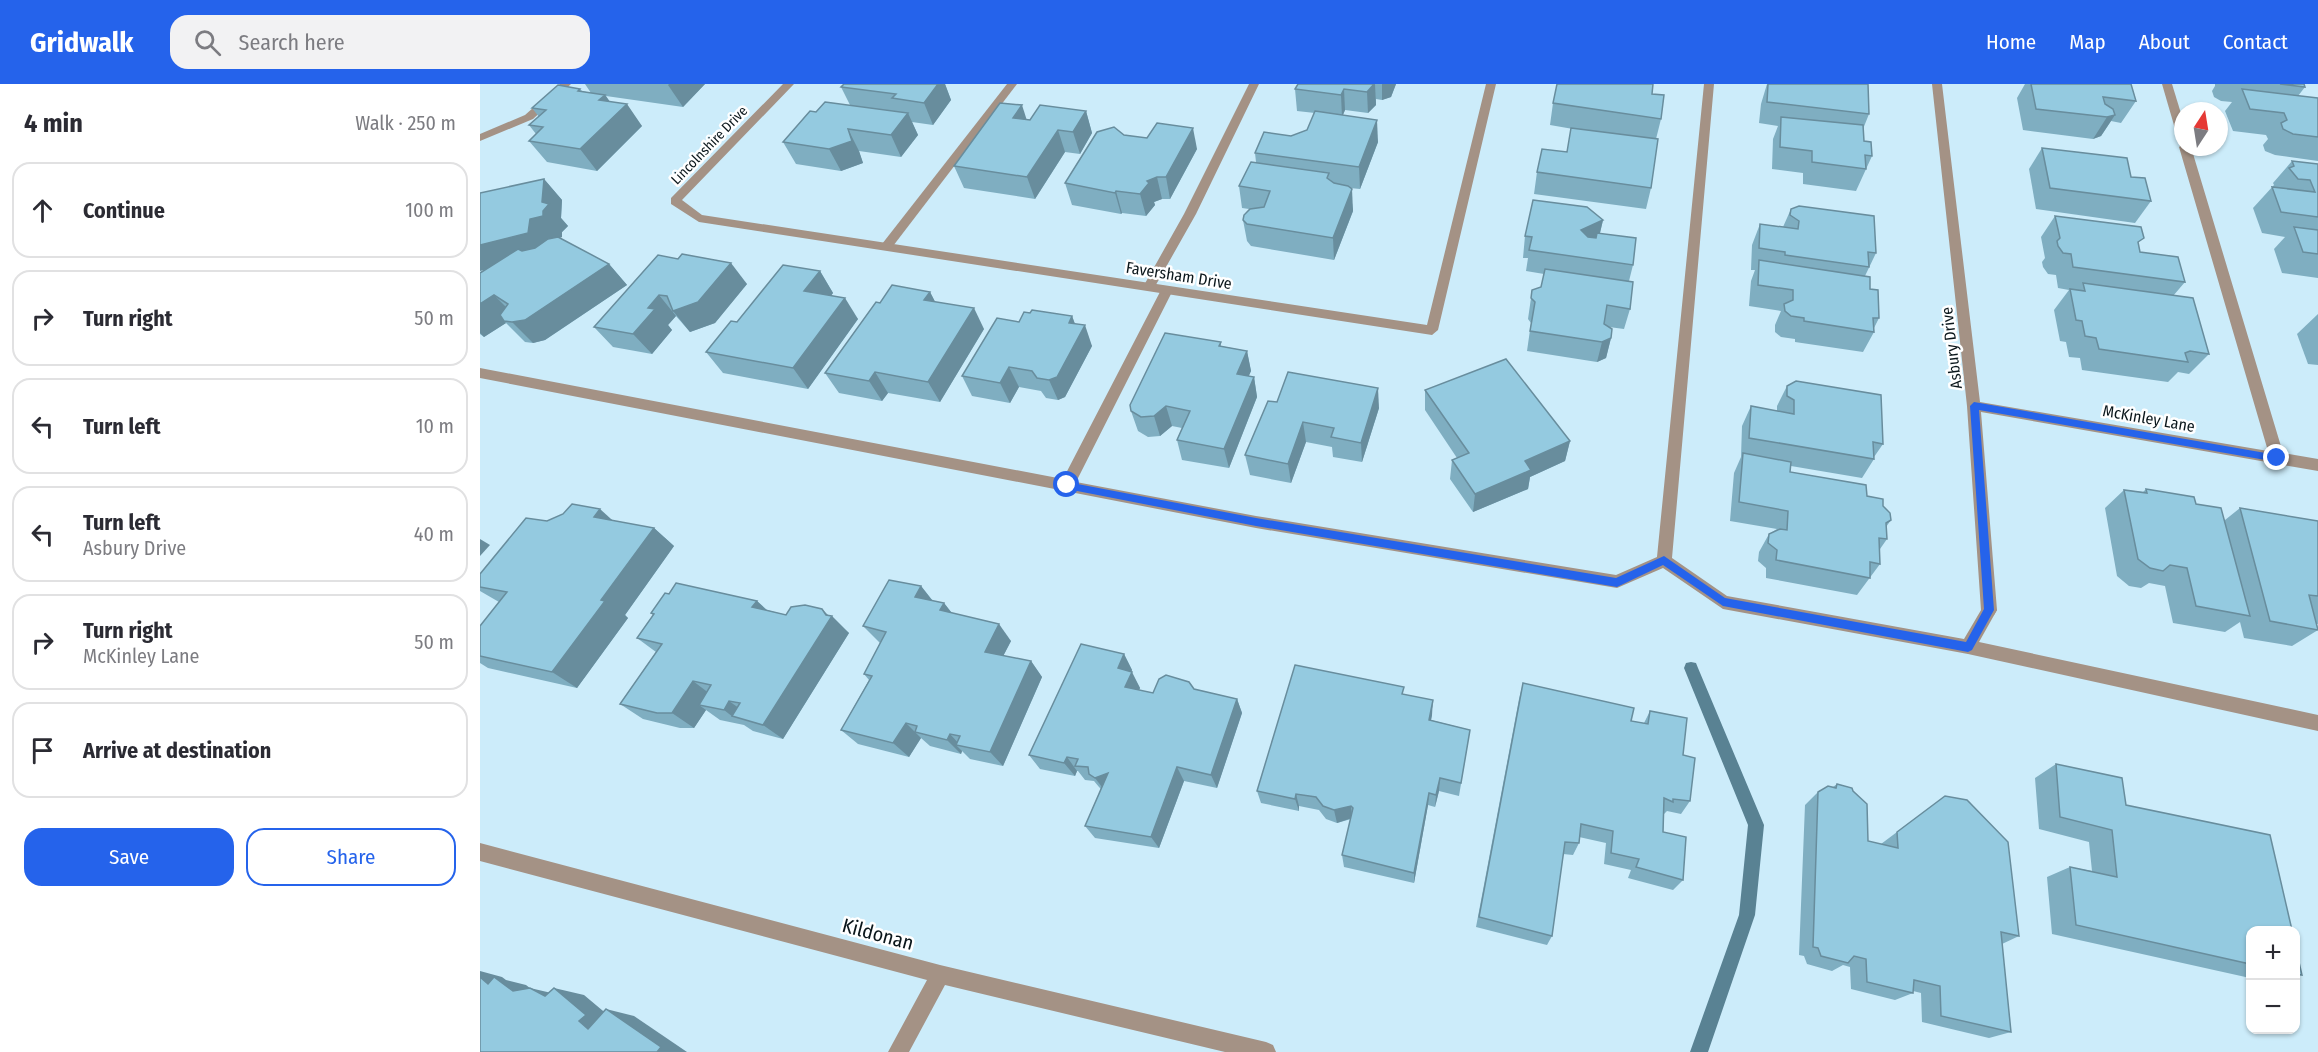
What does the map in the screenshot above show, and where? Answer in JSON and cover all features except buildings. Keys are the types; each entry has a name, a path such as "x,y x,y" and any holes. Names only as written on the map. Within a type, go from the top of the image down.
{"street":[{"path":"480,138 529,117 566,84"},
{"name":"Lincolnshire Drive","path":"675,201 789,84"},
{"path":"886,247 1012,84"},
{"path":"1149,287 1190,214 1254,84"},
{"name":"Faversham Drive","path":"675,201 699,218 1432,330 1491,84"},
{"path":"1664,561 1709,84"},
{"name":"Asbury Drive","path":"1937,84 1974,406 1989,610 1968,647"},
{"path":"2167,84 2174,108"},
{"path":"2188,156 2277,458"},
{"path":"1067,485 1167,290"},
{"path":"480,373 1256,522 1617,582 1664,561"},
{"name":"McKinley Lane","path":"1974,406 2318,465"},
{"path":"1664,561 1723,602 1968,647 2318,723"},
{"name":"Kildonan","path":"480,852 940,974 1266,1052"},
{"path":"898,1052 940,974"}],"waterway":[{"path":"1691,668 1756,825 1747,915 1699,1052"}],"route":[{"path":"1067,485 1256,522 1617,582 1664,561 1723,602 1968,647 1989,610 1974,406 2277,458"}]}
